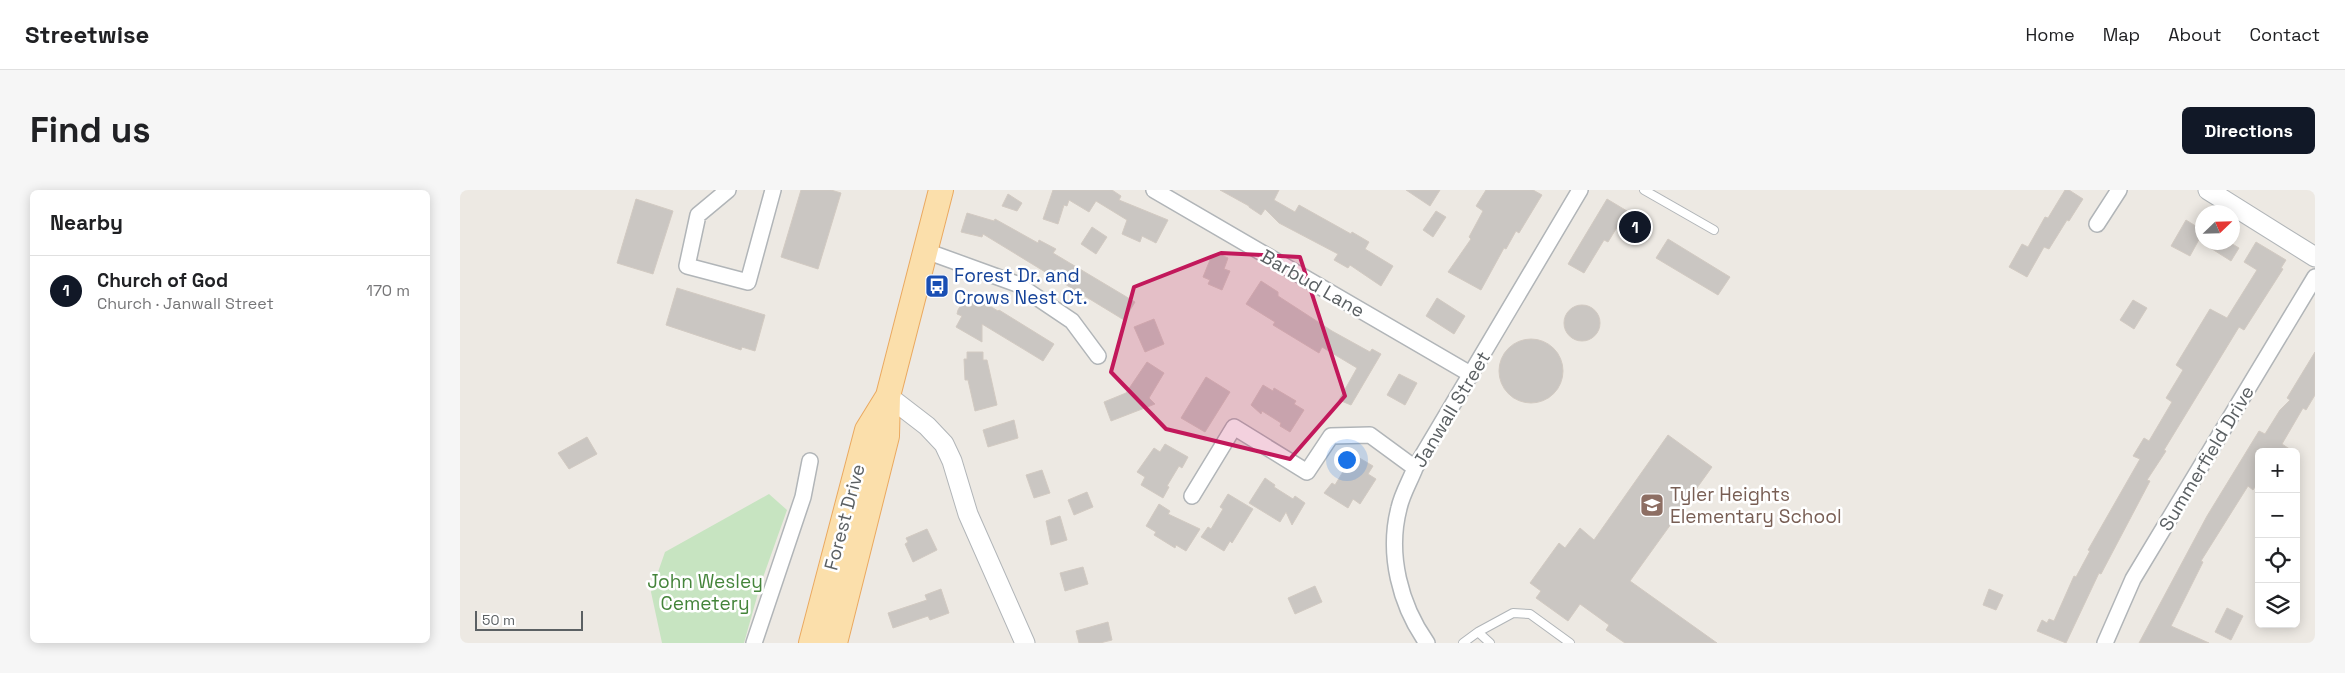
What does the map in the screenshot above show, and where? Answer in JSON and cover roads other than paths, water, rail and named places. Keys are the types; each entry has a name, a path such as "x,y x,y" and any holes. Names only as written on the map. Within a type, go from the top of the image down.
{"main road":[{"name":"Forest Drive","path":"835,643 888,436 888,396 941,190"},
{"name":"Forest Drive","path":"811,643 866,430 888,396"}],"street":[{"path":"728,190 698,215 687,266 748,282 774,190"},
{"name":"Barbud Lane","path":"1154,190 1472,375"},
{"name":"Janwall Street","path":"1427,643 1419,632 1400,590 1394,550 1399,508 1415,468 1472,375 1580,190"},
{"path":"2097,224 2119,190"},
{"path":"2208,190 2315,257"},
{"path":"926,251 1017,284 1072,321 1098,356"},
{"name":"Summerfield Drive","path":"2105,643 2133,579 2315,277"},
{"path":"888,396 927,426 944,444 952,461 968,514 1025,643"},
{"path":"1192,496 1234,427 1307,472 1331,436 1370,435 1415,468"},
{"path":"754,643 803,498 810,461"}],"lane":[{"path":"1644,190 1714,230"},
{"path":"1463,643 1508,615 1530,614 1570,643"},
{"path":"1478,632 1490,643"}],"place":[{"name":"Church of God","path":"1635,227"},
{"name":"Forest Dr. and Crows Nest Ct.","path":"937,286"},
{"name":"Tyler Heights Elementary School","path":"1652,505"}],"park label":[{"name":"John Wesley Cemetery","path":"705,592"}]}
